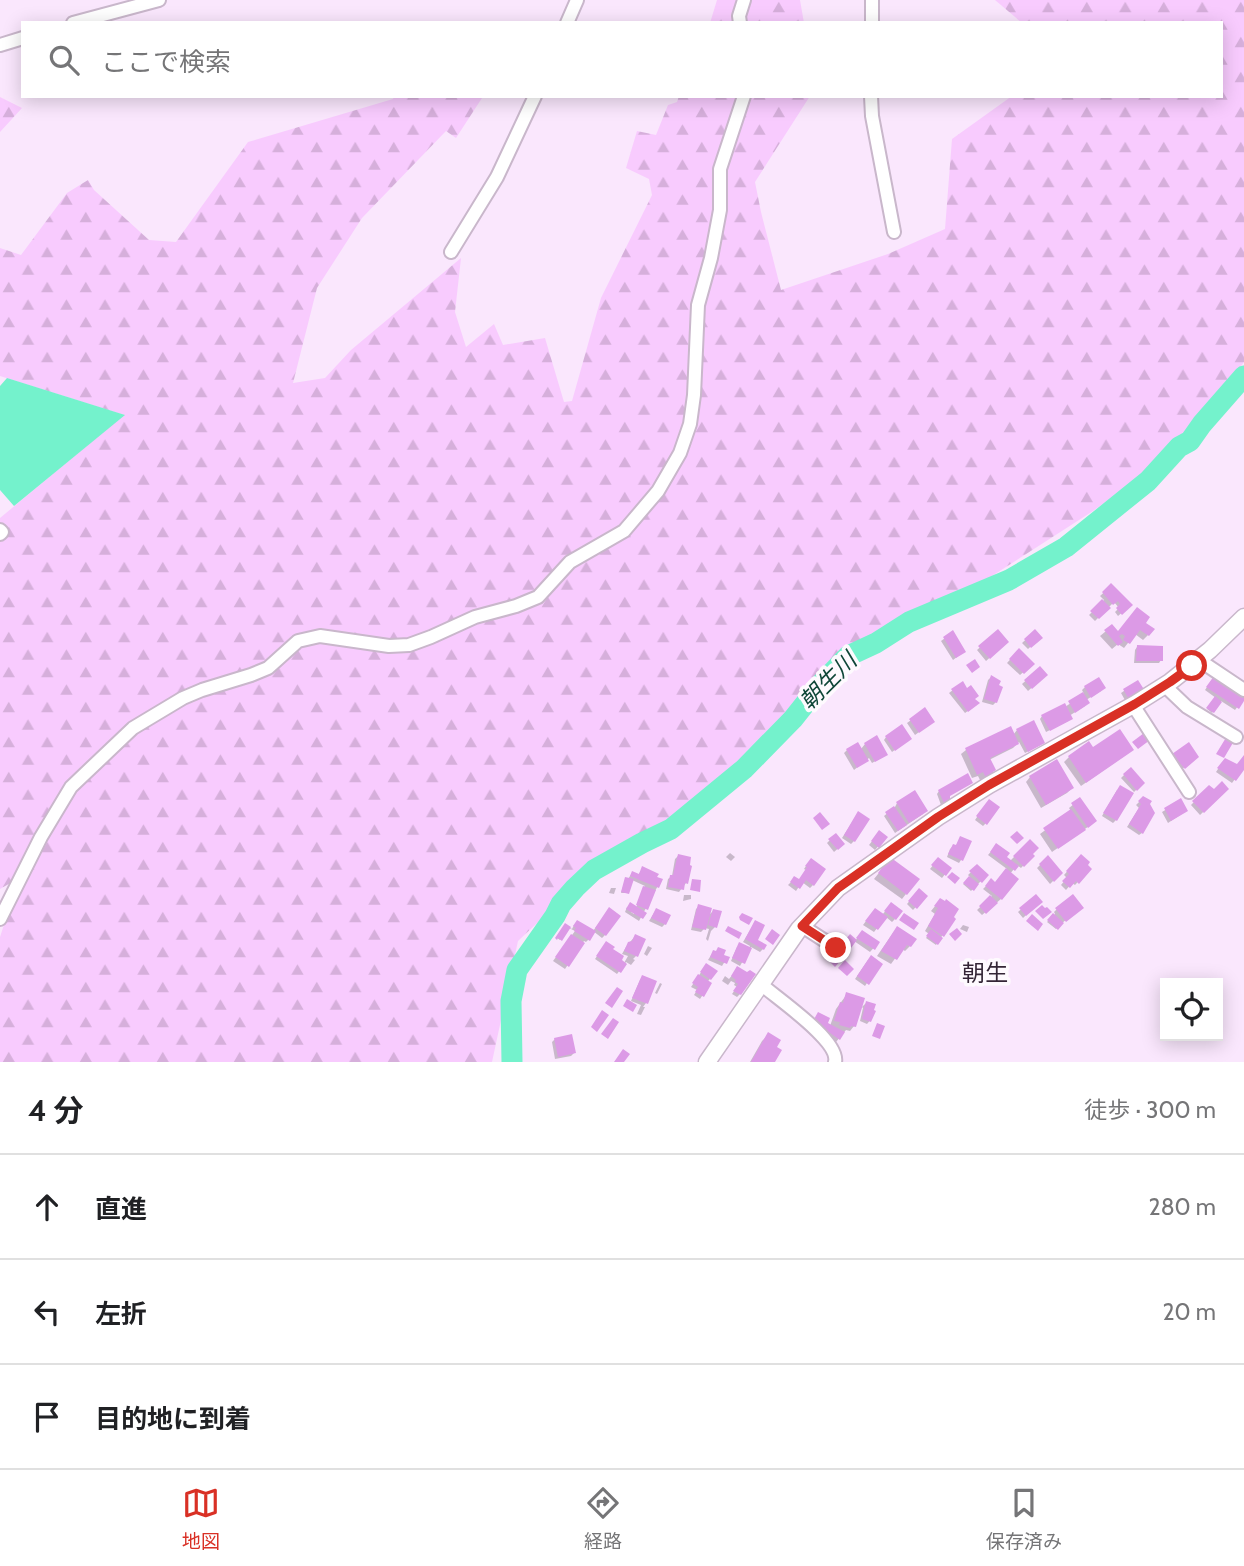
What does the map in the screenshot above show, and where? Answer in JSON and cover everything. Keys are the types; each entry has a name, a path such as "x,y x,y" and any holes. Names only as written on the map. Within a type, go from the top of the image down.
{"street":[{"path":"80,21 159,0"},
{"path":"568,21 577,0"},
{"path":"740,21 744,0"},
{"path":"872,0 872,21"},
{"path":"0,45 21,39"},
{"path":"452,252 498,177 534,98"},
{"path":"0,919 41,837 71,787 133,728 183,698 268,668 298,642 320,636 389,646 409,645 475,617 516,606 538,597 570,562 624,531 658,491 680,453 690,424 698,305 720,210 720,169 743,98"},
{"path":"871,98 872,117 894,232"},
{"path":"707,1062 802,926 838,888 938,817 989,785 1165,685 1199,660 1244,617"},
{"path":"1199,660 1244,690"},
{"path":"1165,685 1187,708 1236,737"},
{"path":"1133,705 1189,792"},
{"path":"802,926 836,948"},
{"path":"762,985 819,1031 833,1048 835,1062"}],"green space":[{"path":"717,0 800,0 804,21 711,21"},
{"path":"995,0 1244,0 1244,362 1190,441 1093,511 947,605 909,622 832,673 747,751 693,815 614,851 518,941 492,1062 0,1062 0,937 19,878 0,889 0,518 124,415 0,376 0,248 21,255 67,193 88,180 94,190 149,240 176,242 248,142 393,98 482,98 456,138 446,131 362,218 317,288 293,383 325,378 351,350 461,258 455,312 466,347 494,324 503,345 545,338 564,402 572,401 601,298 652,195 649,179 626,168 637,131 656,135 668,105 677,102 678,98 809,98 755,182 781,290 888,254 945,229 952,139 1009,98 1223,98 1223,21 1020,21"},
{"path":"0,97 22,108 0,132"}],"shaded area":[{"path":"7,378 125,415 14,506 0,490 0,386"}],"building":[{"path":"1111,583 1133,605 1122,615 1116,608 1120,604 1118,601 1113,605 1102,592"},
{"path":"1102,599 1111,608 1099,619 1090,611"},
{"path":"1137,607 1150,617 1146,623 1155,629 1149,636 1140,630 1130,644 1123,640 1125,636 1122,634 1119,636 1123,642 1118,646 1104,630 1112,624 1118,631"},
{"path":"998,629 1009,642 990,659 978,646"},
{"path":"1035,629 1043,638 1031,648 1024,639"},
{"path":"953,630 966,652 956,658 943,637"},
{"path":"1137,645 1163,646 1163,661 1136,661"},
{"path":"1019,648 1035,664 1024,674 1009,659"},
{"path":"975,659 980,667 972,673 966,665"},
{"path":"1040,666 1048,675 1032,689 1024,680"},
{"path":"991,675 1001,681 999,685 1003,687 997,703 984,699"},
{"path":"1214,676 1244,696 1239,709 1206,687"},
{"path":"1099,677 1106,688 1091,698 1084,686"},
{"path":"1138,680 1145,691 1130,701 1123,689"},
{"path":"963,681 967,688 971,685 979,696 975,699 980,703 968,712 951,689"},
{"path":"1083,692 1090,703 1075,713 1068,701"},
{"path":"1215,696 1222,702 1214,713 1206,708"},
{"path":"1065,703 1073,719 1050,731 1041,715"},
{"path":"925,707 935,722 919,733 909,719"},
{"path":"1034,720 1045,743 1028,752 1016,729"},
{"path":"902,724 912,739 895,751 885,736"},
{"path":"1011,726 1019,744 990,758 996,770 993,772 995,776 987,780 983,772 977,775 965,748"},
{"path":"1120,729 1134,750 1086,783 1068,756 1089,741 1093,747"},
{"path":"1144,733 1150,740 1138,749 1132,742"},
{"path":"877,735 888,755 875,762 864,743"},
{"path":"1227,736 1234,741 1224,758 1216,754"},
{"path":"858,742 869,761 857,768 846,749"},
{"path":"1189,742 1199,757 1185,769 1172,754"},
{"path":"1244,755 1244,770 1236,781 1217,768 1225,758 1237,764"},
{"path":"1057,759 1074,788 1046,805 1029,776"},
{"path":"1131,767 1145,783 1137,791 1123,774"},
{"path":"968,773 973,783 950,796 950,800 944,803 938,790"},
{"path":"1222,781 1229,789 1204,813 1192,801 1209,785 1214,789"},
{"path":"1120,785 1134,793 1117,821 1103,813"},
{"path":"915,790 928,811 909,823 896,802"},
{"path":"1143,796 1152,801 1150,804 1155,813 1143,834 1129,824 1141,804 1138,801"},
{"path":"1080,797 1097,821 1088,828 1071,803"},
{"path":"1181,798 1188,811 1171,821 1164,808"},
{"path":"989,799 1000,807 987,825 976,816"},
{"path":"894,806 907,825 898,831 885,812"},
{"path":"1071,809 1086,830 1058,849 1043,828"},
{"path":"858,811 870,819 855,842 844,835"},
{"path":"820,812 830,824 822,830 813,818"},
{"path":"879,830 888,837 879,848 871,841"},
{"path":"1017,831 1024,838 1017,844 1010,837"},
{"path":"836,833 845,844 838,850 828,839"},
{"path":"960,836 972,841 963,861 948,854"},
{"path":"1030,839 1039,848 1024,867 1013,856"},
{"path":"996,843 1010,853 1007,857 1019,866 1015,871 990,852"},
{"path":"678,854 691,857 692,866 684,890 668,887"},
{"path":"1081,854 1090,862 1088,865 1092,869 1079,884 1076,881 1070,888 1062,881 1069,874 1066,871"},
{"path":"1048,855 1063,873 1054,882 1039,864"},
{"path":"890,857 920,879 907,895 878,873"},
{"path":"938,857 952,868 946,876 931,865"},
{"path":"811,858 826,869 814,886 806,880 800,889 790,882 794,876 799,879"},
{"path":"977,864 989,875 982,883 969,871"},
{"path":"642,866 659,874 657,877 663,879 659,888 630,876 632,871 639,874"},
{"path":"1006,868 1019,879 1002,900 985,886 991,878 995,882"},
{"path":"952,872 960,878 955,884 947,877"},
{"path":"969,876 979,884 974,891 963,883"},
{"path":"625,877 634,879 629,894 621,892"},
{"path":"692,879 701,880 700,892 690,890"},
{"path":"643,886 656,890 648,910 636,905"},
{"path":"919,888 928,896 917,909 908,901"},
{"path":"1036,894 1043,902 1026,916 1019,908"},
{"path":"1073,894 1084,908 1066,922 1055,908"},
{"path":"990,895 998,903 986,914 979,906"},
{"path":"940,898 945,901 946,899 959,909 944,937 928,926 938,908 934,906"},
{"path":"630,902 647,913 643,919 626,909"},
{"path":"891,902 903,911 896,920 884,911"},
{"path":"698,904 712,908 706,930 692,927"},
{"path":"1042,905 1052,912 1043,919 1035,911"},
{"path":"609,907 621,916 606,936 595,928"},
{"path":"656,908 671,915 666,925 651,918"},
{"path":"875,908 888,917 878,930 865,921"},
{"path":"713,909 722,911 717,928 708,925"},
{"path":"742,913 753,918 749,925 740,920"},
{"path":"904,913 919,923 914,930 899,920"},
{"path":"1053,913 1064,923 1058,930 1047,920"},
{"path":"1032,914 1043,924 1038,931 1026,921"},
{"path":"577,920 596,931 590,941 574,931 576,928 573,926"},
{"path":"755,920 765,925 758,940 767,945 764,950 745,939"},
{"path":"565,923 571,927 562,941 558,938 557,940 555,938"},
{"path":"728,926 742,933 739,939 725,931"},
{"path":"897,926 917,939 911,947 907,945 897,960 881,951"},
{"path":"957,928 962,934 955,941 949,934"},
{"path":"772,929 780,935 773,945 765,939"},
{"path":"931,929 943,938 938,945 926,936"},
{"path":"862,930 880,942 875,950 856,938"},
{"path":"571,934 585,943 569,967 555,957"},
{"path":"635,934 646,939 638,957 624,951"},
{"path":"850,934 857,940 848,952 840,946"},
{"path":"606,941 624,956 622,960 627,964 621,973 596,956"},
{"path":"739,942 752,948 745,964 732,958"},
{"path":"718,947 726,950 724,955 730,957 727,964 710,957"},
{"path":"834,951 842,959 835,967 827,959"},
{"path":"871,955 883,964 869,985 857,976"},
{"path":"845,960 854,969 847,976 838,968"},
{"path":"706,963 718,971 711,980 700,972"},
{"path":"737,966 756,974 741,995 733,991 738,984 731,976"},
{"path":"698,974 712,983 704,997 695,992 698,987 692,983"},
{"path":"642,975 657,981 648,1004 632,998"},
{"path":"617,987 623,991 612,1008 605,1003"},
{"path":"846,992 865,998 856,1027 839,1025 840,1022 834,1021"},
{"path":"627,999 637,1005 633,1012 623,1006"},
{"path":"866,1001 876,1004 871,1022 862,1019"},
{"path":"602,1010 609,1015 597,1032 591,1027"},
{"path":"818,1012 830,1018 828,1023 845,1032 840,1040 813,1021"},
{"path":"613,1018 619,1022 608,1039 601,1034"},
{"path":"877,1023 885,1026 880,1039 872,1036"},
{"path":"768,1032 781,1040 777,1047 782,1050 775,1062 751,1062"},
{"path":"572,1034 576,1053 558,1057 554,1038"},
{"path":"623,1049 630,1054 624,1062 614,1062"}],"waterway":[{"name":"朝生川","path":"512,1062 511,1001 517,970 561,904 594,870 671,829 744,769 793,719 848,656 876,643 909,622 1009,580 1066,547 1148,481 1179,447 1190,441 1244,376"}],"district":[{"name":"朝生","path":"985,973"}],"route":[{"path":"836,948 802,926 838,888 938,817 989,785 1135,704 1192,666"}]}
